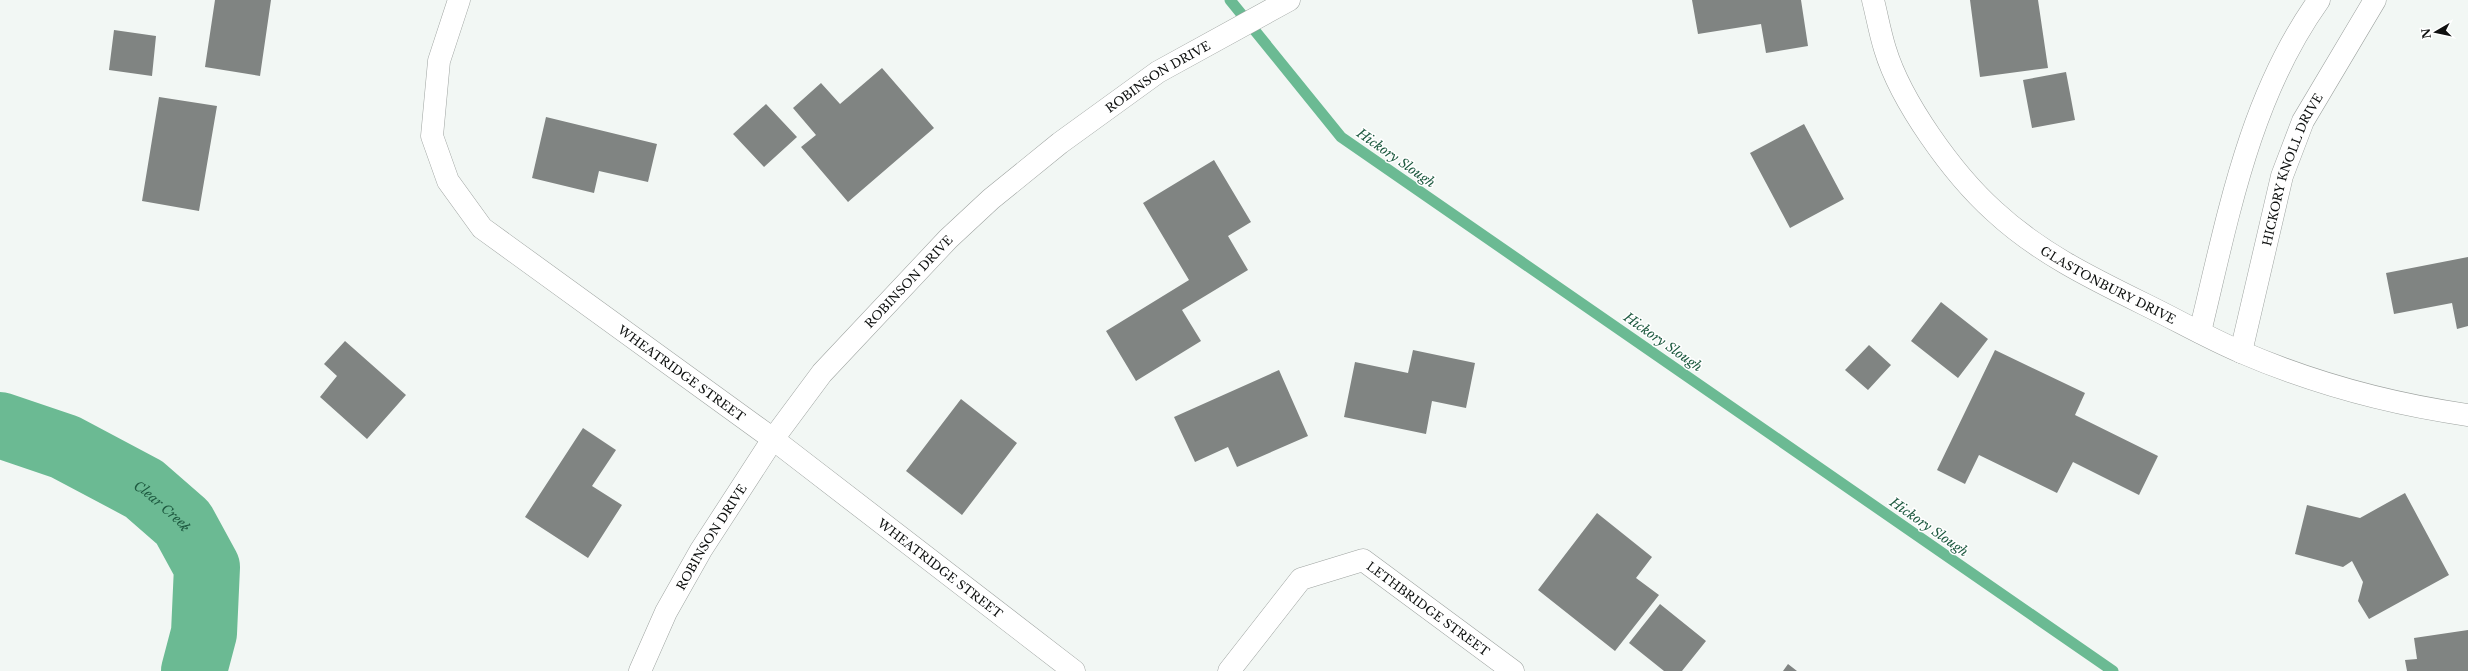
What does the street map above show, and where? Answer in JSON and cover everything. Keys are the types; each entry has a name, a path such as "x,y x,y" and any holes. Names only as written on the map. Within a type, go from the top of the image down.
{"street":[{"name":"WHEATRIDGE STREET","path":"459,0 440,61 432,136 448,180 482,228 773,439 1074,671"},
{"name":"ROBINSON DRIVE","path":"640,671 666,612 701,550 773,439 822,373 948,239 991,199 1060,143 1158,72 1289,0"},
{"name":"GLASTONBURY DRIVE","path":"1873,0 1885,50 1916,115 1949,161 1993,211 2038,248 2108,286 2241,352 2296,373 2382,399 2468,415"},
{"path":"2200,332 2238,176 2256,118 2282,62 2319,0"},
{"name":"HICKORY KNOLL DRIVE","path":"2241,352 2282,176 2303,121 2375,0"},
{"name":"LETHBRIDGE STREET","path":"1229,671 1301,579 1363,560 1513,671"}],"building":[{"path":"215,0 271,0 260,76 205,67"},
{"path":"1692,0 1801,0 1808,46 1766,53 1761,24 1698,34"},
{"path":"1970,0 2038,0 2048,68 1980,77"},
{"path":"114,30 156,36 152,76 109,70"},
{"path":"882,68 934,128 848,202 801,147 816,135 793,108 821,83 840,104"},
{"path":"2066,72 2075,120 2032,128 2023,80"},
{"path":"159,97 217,106 199,211 142,201"},
{"path":"766,104 797,137 764,167 733,134"},
{"path":"546,117 657,144 648,182 599,171 594,193 532,178"},
{"path":"1804,124 1844,199 1790,228 1750,153"},
{"path":"1214,160 1251,222 1228,236 1248,270 1182,310 1201,341 1136,381 1106,331 1189,280 1143,203"},
{"path":"2468,257 2468,326 2457,329 2452,303 2394,314 2386,273"},
{"path":"1941,302 1988,339 1958,378 1911,341"},
{"path":"345,341 406,395 367,439 320,397 337,376 324,364"},
{"path":"1869,345 1891,365 1868,390 1845,370"},
{"path":"1413,350 1475,363 1466,408 1432,401 1426,434 1344,417 1355,362 1408,373"},
{"path":"1995,350 2085,393 2075,415 2158,456 2139,495 2073,462 2057,493 1979,455 1965,484 1937,470"},
{"path":"1279,370 1308,436 1237,467 1228,447 1195,462 1174,417"},
{"path":"961,399 1017,443 962,515 906,471"},
{"path":"583,428 616,450 592,486 622,505 588,558 525,517"},
{"path":"2405,493 2449,575 2369,619 2358,601 2363,582 2352,561 2343,567 2295,554 2307,505 2360,518"},
{"path":"1597,513 1652,557 1636,578 1659,595 1615,651 1538,590"},
{"path":"1660,604 1706,641 1682,671 1664,671 1629,643"},
{"path":"2468,630 2468,671 2407,671 2405,660 2417,659 2414,638"},
{"path":"1788,664 1797,671 1783,671"}],"waterway":[{"name":"Hickory Slough","path":"1230,0 1341,137 2113,671"},
{"name":"Clear Creek","path":"0,425 65,447 144,489 183,523 207,567 204,633 194,671"}]}
